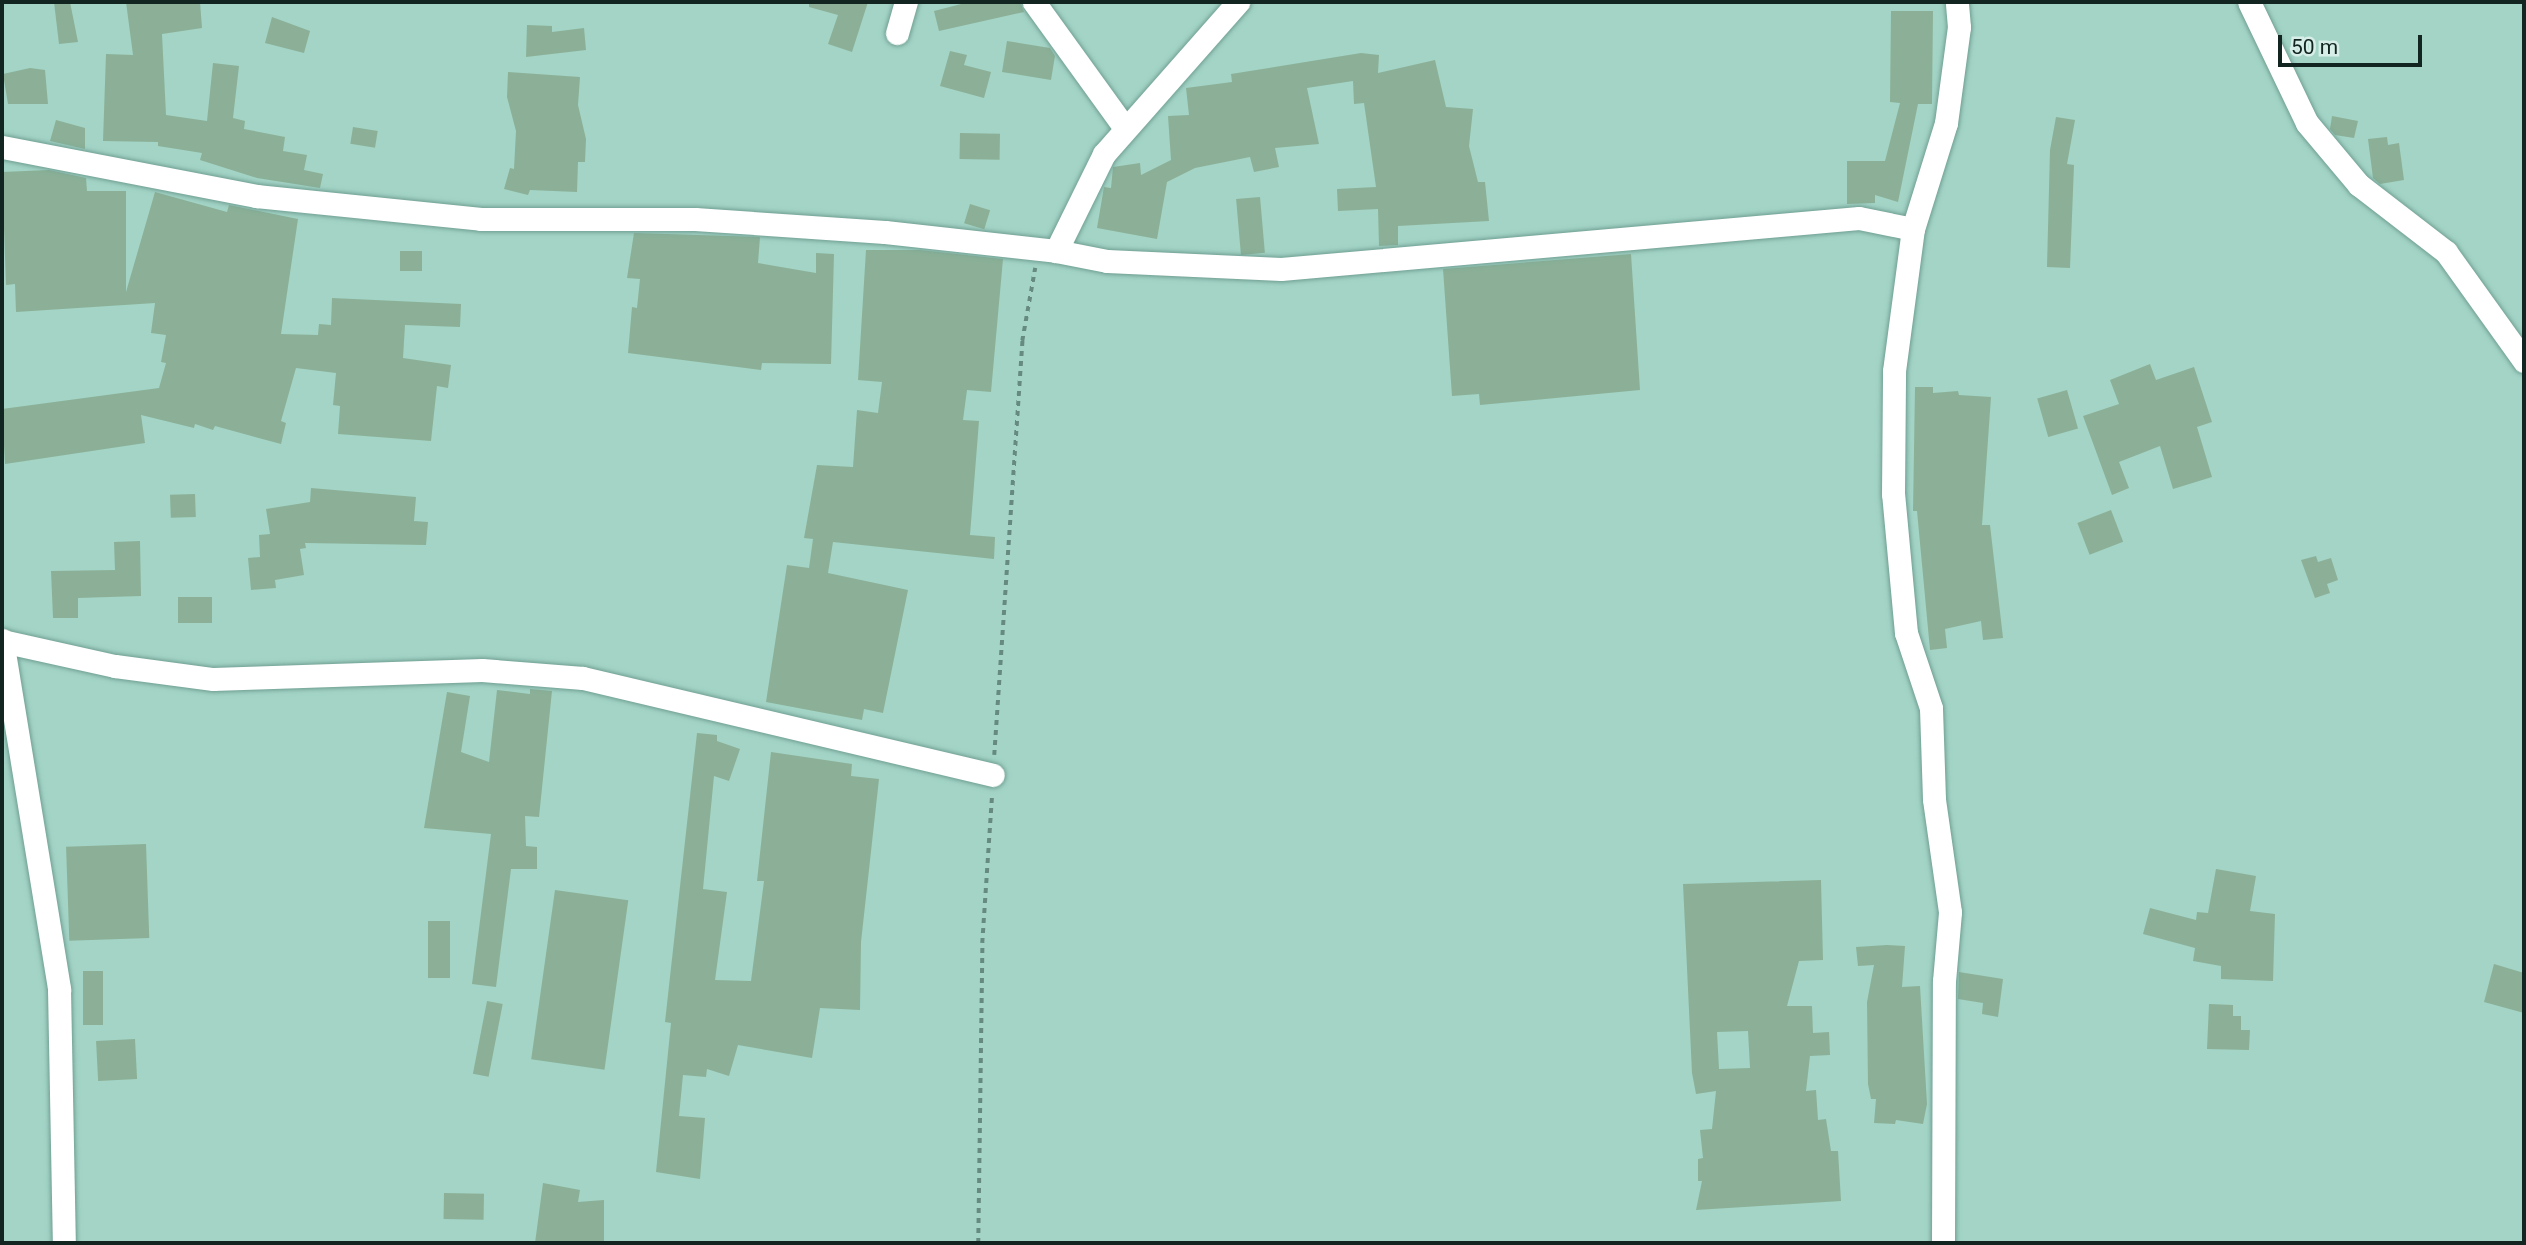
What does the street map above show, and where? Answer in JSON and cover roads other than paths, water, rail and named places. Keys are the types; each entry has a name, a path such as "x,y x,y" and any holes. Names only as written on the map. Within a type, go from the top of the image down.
{"street":[{"path":"897,33 906,2"},
{"path":"1034,2 1125,128"},
{"path":"1047,250 1104,154 1238,2"},
{"path":"1943,1243 1944,981 1950,912 1934,799 1931,708 1906,633 1893,494 1894,371 1913,229 1946,123 1959,27 1957,2"},
{"path":"2249,2 2307,123 2359,184 2446,252 2524,361"},
{"path":"2,147 256,196 481,219 695,219 1047,250 1107,261 1281,269 1859,218 1913,229"},
{"path":"64,1243 59,989 2,641 115,666 213,679 482,670 583,678 993,775"}]}
